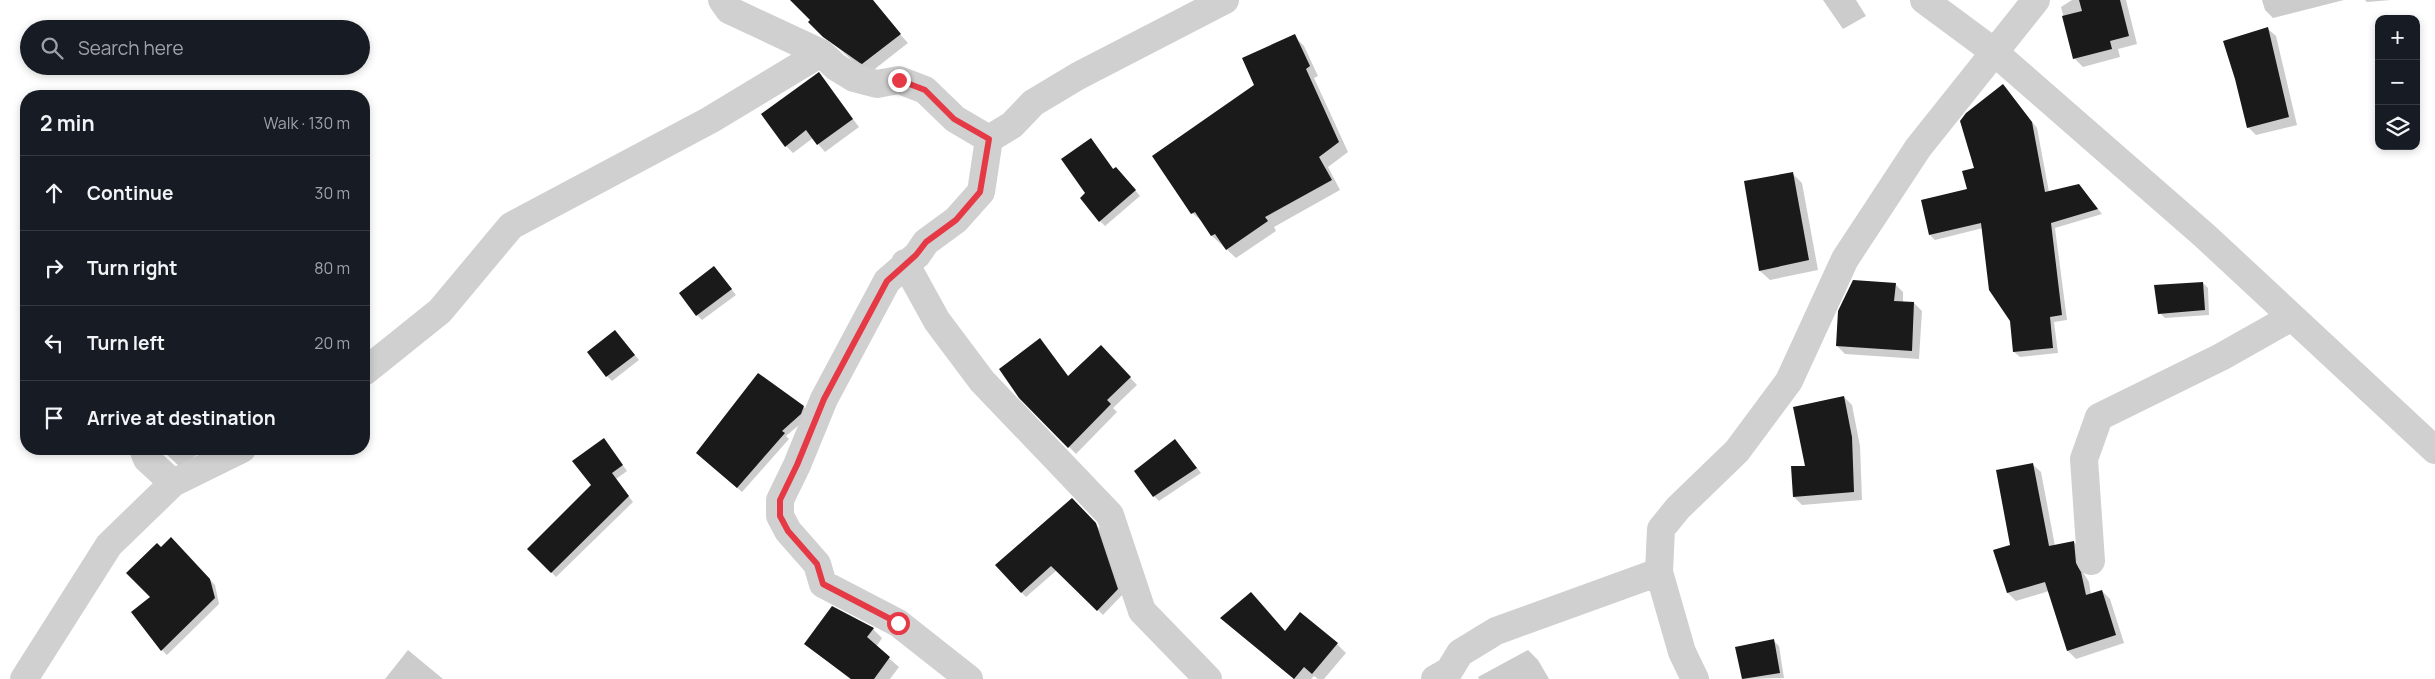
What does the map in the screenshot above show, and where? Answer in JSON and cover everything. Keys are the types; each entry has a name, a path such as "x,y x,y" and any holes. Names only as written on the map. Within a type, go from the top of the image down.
{"street":[{"path":"722,0 729,10 821,53 836,67 854,78 877,84 899,80 925,90 954,119 989,139"},
{"path":"969,679 898,623 823,584 817,564 788,531 780,516 780,500 797,465 824,399 887,281 916,255 926,242 956,220 980,192 989,139 1012,125 1032,103 1078,76 1225,0"},
{"path":"1924,0 1993,51 2205,236 2435,450"},
{"path":"1695,679 1682,652 1659,572 1661,529 1678,508 1737,451 1789,381 1845,259 1918,148 1993,51 2036,0"},
{"path":"370,367 440,311 511,226 710,120 821,53"},
{"path":"905,263 938,321 982,381 1110,515 1142,611 1208,679"},
{"path":"2091,561 2084,459 2099,417 2221,357 2292,317"},
{"path":"145,455 146,459 173,483"},
{"path":"24,679 109,545 173,483 230,455"},
{"path":"1435,679 1449,671 1460,653 1496,631 1659,572"}],"building":[{"path":"790,0 873,0 901,34 862,64 823,37 808,22 810,20"},
{"path":"2079,0 2120,0 2129,36 2110,41 2112,49 2073,59 2062,16 2082,11"},
{"path":"2268,27 2289,117 2247,128 2223,41"},
{"path":"1295,34 1310,66 1306,69 1339,142 1319,157 1332,180 1265,217 1268,221 1226,250 1215,234 1211,236 1195,212 1191,214 1152,156 1254,85 1242,58"},
{"path":"819,72 853,119 817,145 806,130 785,147 761,114"},
{"path":"2003,84 2032,122 2045,192 2079,184 2098,209 2051,223 2062,315 2050,317 2053,348 2013,352 2010,321 1989,290 1981,223 1929,235 1921,200 1967,189 1962,171 1974,168 1960,121 1966,113"},
{"path":"1091,138 1113,169 1116,167 1136,190 1099,222 1080,198 1085,193 1061,159"},
{"path":"1793,172 1809,260 1759,271 1744,181"},
{"path":"714,266 732,289 696,316 679,293"},
{"path":"1853,280 1896,283 1894,301 1914,302 1912,351 1836,346 1838,311"},
{"path":"2203,282 2205,310 2158,314 2154,285"},
{"path":"615,330 635,355 606,377 587,352"},
{"path":"1040,338 1068,376 1101,345 1131,377 1107,400 1111,404 1068,448 1019,398 999,369"},
{"path":"758,373 804,406 801,414 782,431 785,433 737,488 696,453"},
{"path":"1844,396 1852,437 1854,492 1793,497 1791,466 1805,466 1793,407"},
{"path":"604,438 623,465 612,473 629,496 551,573 527,549 591,485 572,461"},
{"path":"1175,439 1197,468 1153,497 1134,471"},
{"path":"2033,463 2049,546 2074,541 2076,563 2081,572 2086,595 2102,590 2116,635 2067,651 2045,582 2007,593 1993,550 2010,545 1996,470"},
{"path":"1072,498 1096,523 1118,589 1097,611 1051,566 1021,593 995,565"},
{"path":"171,537 210,579 215,598 161,651 131,612 150,597 126,573 157,543 161,547"},
{"path":"1251,592 1285,631 1300,612 1338,643 1312,674 1304,667 1294,679 1220,618"},
{"path":"832,606 874,628 867,637 890,657 874,679 851,679 804,644"},
{"path":"1774,639 1780,673 1742,679 1735,647"}],"route":[{"path":"898,623 823,584 817,564 788,531 780,516 780,500 797,465 824,399 887,281 916,255 926,242 956,220 980,192 989,139 954,119 925,90 899,80"}]}
